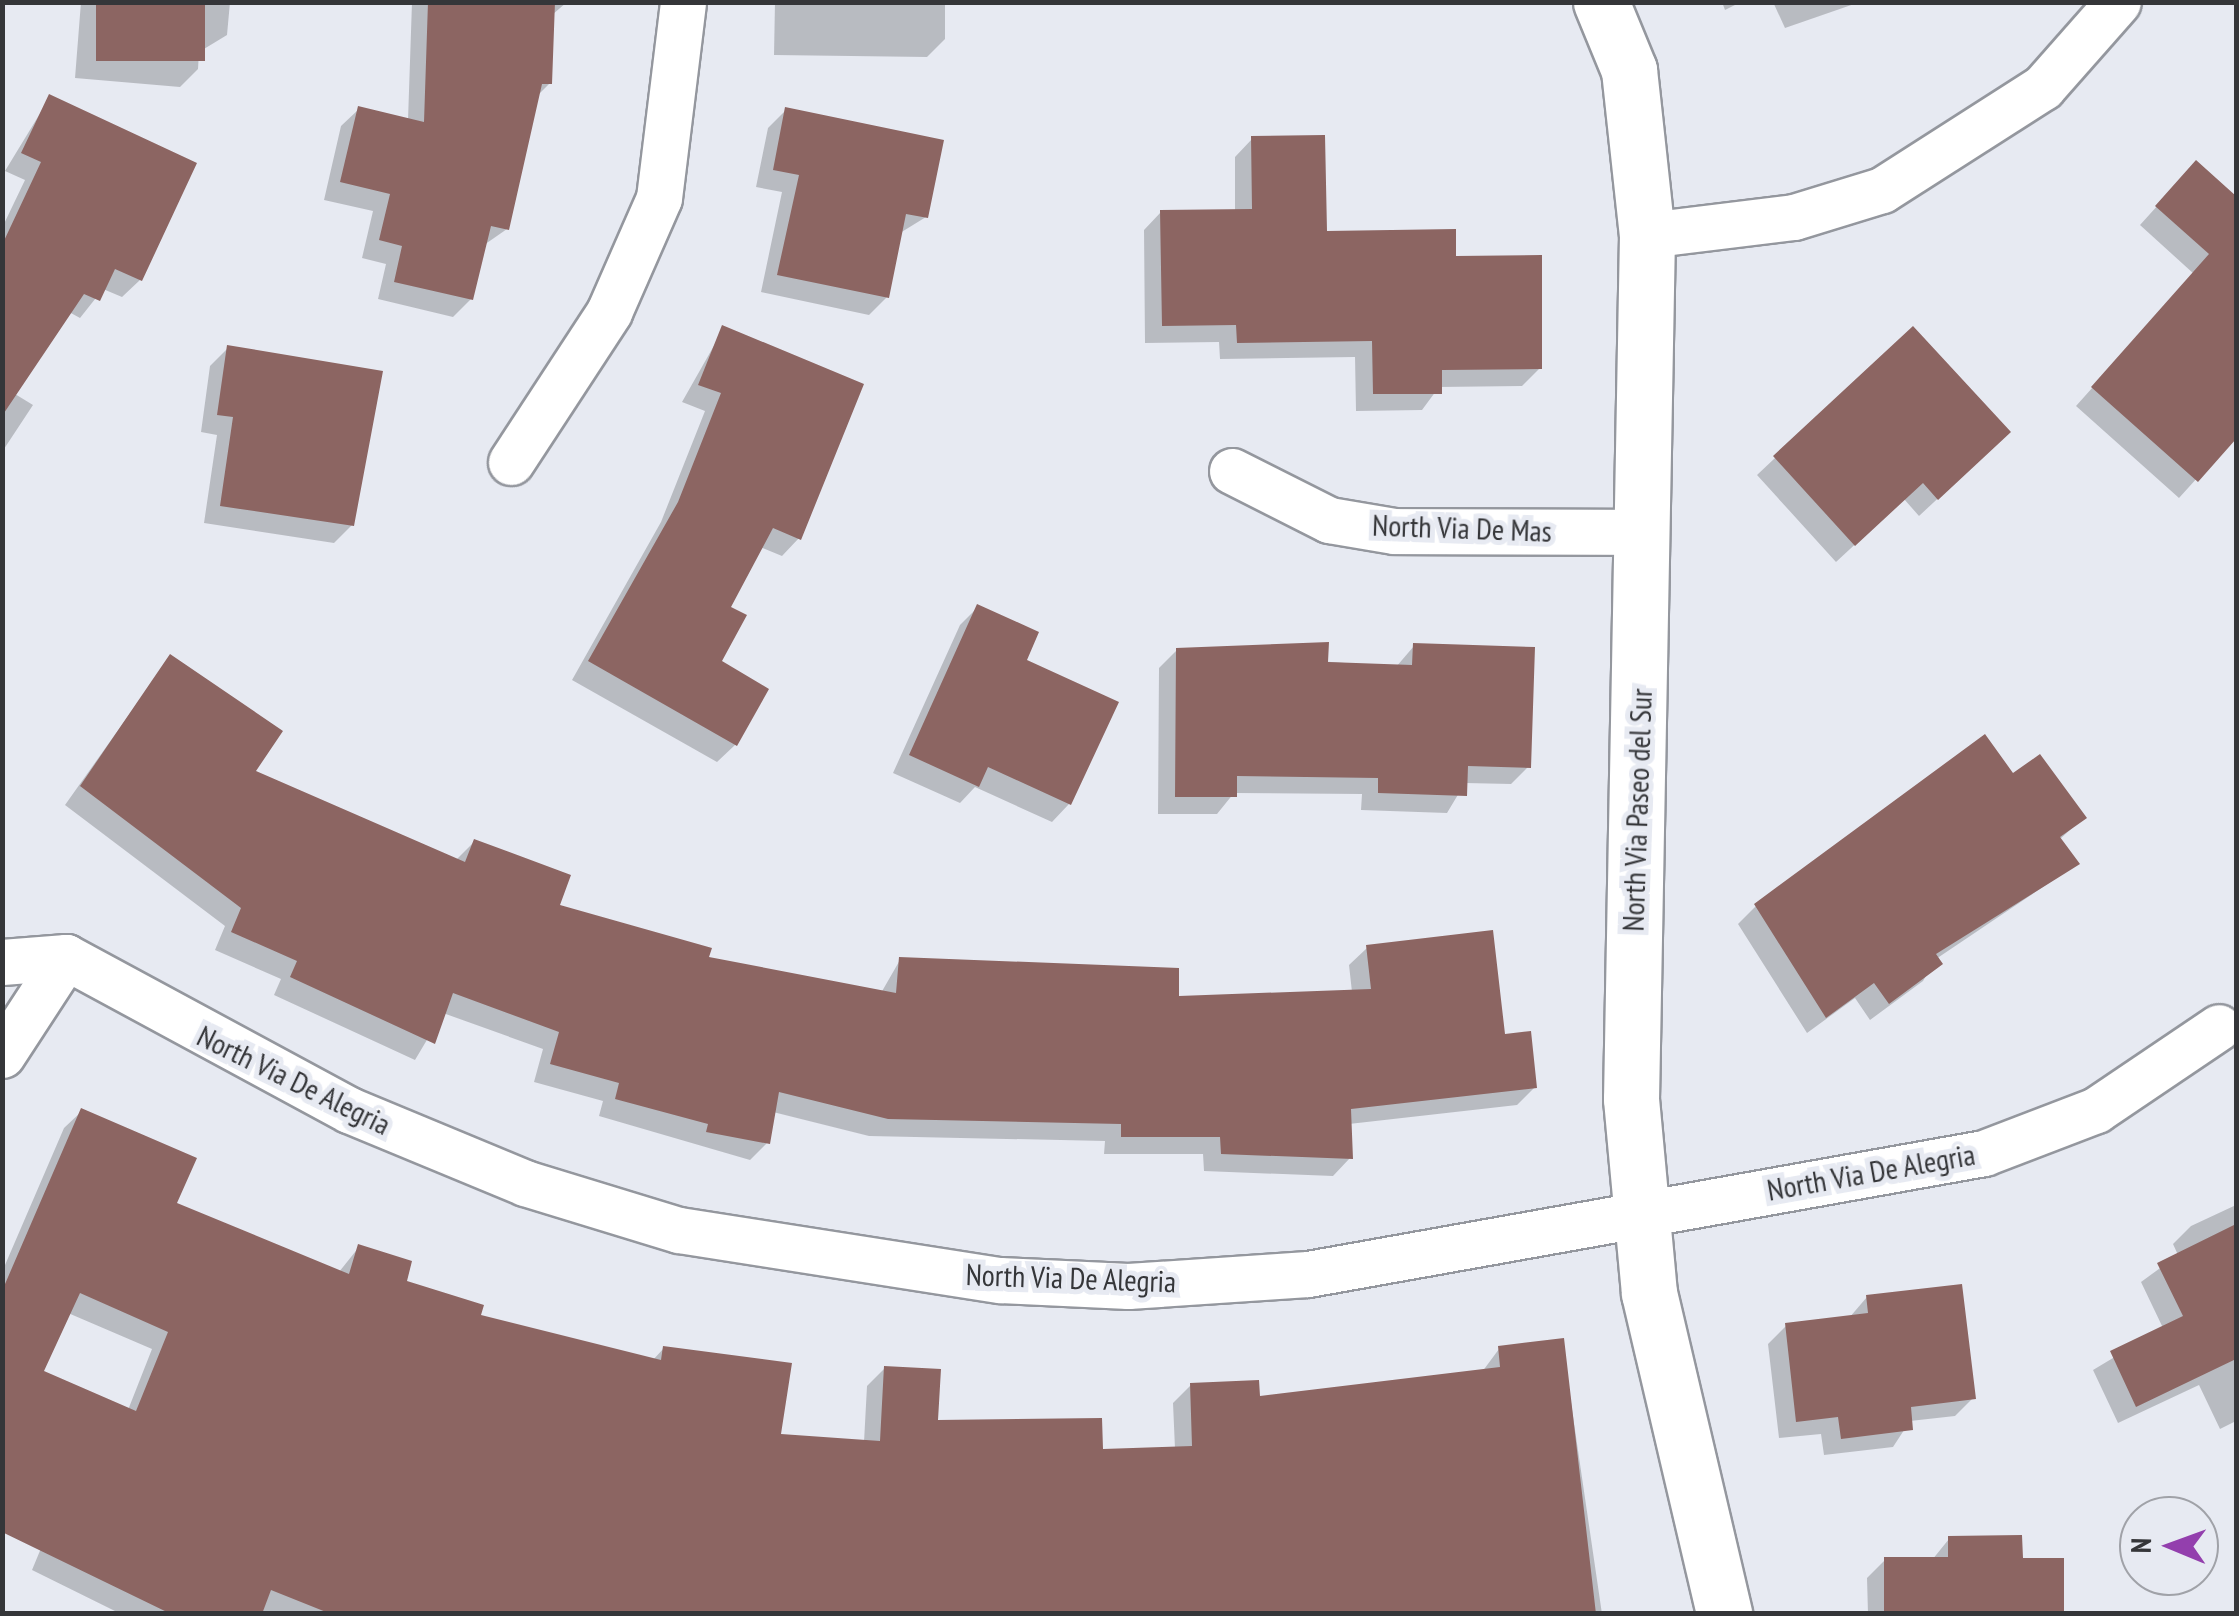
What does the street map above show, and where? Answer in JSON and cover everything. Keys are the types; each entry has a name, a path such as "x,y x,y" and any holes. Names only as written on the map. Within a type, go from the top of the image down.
{"street":[{"path":"510,462 610,312 658,198 684,2"},
{"name":"North Via Paseo del Sur","path":"1601,2 1629,70 1647,234 1645,532 1631,1098 1640,1212 1674,1430 1724,1614"},
{"path":"1647,234 1794,217 1882,190 2043,88 2118,2"},
{"name":"North Via De Mas","path":"1232,471 1329,520 1394,531 1645,532"},
{"path":"2,962 66,956"},
{"path":"2,1056 66,956"},
{"name":"North Via De Alegria","path":"66,956 348,1110 525,1183 679,1230 810,1254 1000,1280 1128,1286 1308,1274 1640,1212 1984,1154 2096,1110 2219,1028"}],"building":[{"path":"96,2 205,2 205,61 96,61"},
{"path":"428,2 555,2 552,84 542,84 509,230 491,226 473,300 394,282 402,246 379,240 390,194 340,182 358,106 424,122"},
{"path":"49,94 197,163 142,281 115,269 100,301 84,294 2,416 2,245 41,162 21,153"},
{"path":"785,107 944,140 928,218 906,214 889,298 777,275 799,175 773,170"},
{"path":"1325,135 1327,231 1456,229 1456,256 1542,255 1542,369 1442,370 1442,394 1373,394 1372,341 1237,343 1236,325 1162,326 1160,210 1252,209 1251,136"},
{"path":"2196,160 2236,196 2236,439 2198,482 2091,387 2209,254 2155,206"},
{"path":"722,325 864,384 801,540 773,528 731,607 747,615 722,661 769,689 737,746 588,661 678,502 721,393 698,385"},
{"path":"1913,326 2011,432 1938,500 1923,483 1855,546 1773,456"},
{"path":"227,345 383,371 354,526 220,506 233,417 217,415"},
{"path":"977,604 1039,632 1027,660 1119,702 1071,805 988,767 979,787 909,755"},
{"path":"1329,642 1328,662 1412,665 1413,643 1535,647 1531,768 1468,766 1467,796 1378,793 1378,778 1237,776 1237,797 1175,797 1176,648"},
{"path":"170,654 283,731 256,771 465,862 474,839 571,875 560,905 712,948 709,957 896,993 899,957 1179,968 1179,996 1371,989 1366,945 1493,930 1505,1034 1531,1031 1537,1088 1351,1109 1353,1159 1221,1154 1220,1137 1121,1137 1121,1124 888,1119 779,1092 770,1144 706,1132 708,1124 615,1099 619,1083 550,1064 559,1032 453,993 435,1044 290,977 297,961 231,932 241,908 80,786"},
{"path":"1985,734 2013,773 2040,754 2087,818 2060,837 2080,864 1936,954 1943,964 1889,1004 1874,983 1826,1018 1754,904"},
{"path":"81,1108 197,1158 177,1203 349,1274 358,1244 412,1261 407,1281 484,1305 481,1315 661,1360 663,1346 792,1363 781,1434 880,1441 884,1366 941,1369 938,1420 1102,1418 1103,1449 1192,1446 1190,1383 1259,1380 1260,1396 1500,1367 1498,1346 1564,1338 1596,1614 331,1614 271,1590 262,1614 171,1614 2,1532 2,1291","holes":["80,1293 168,1332 136,1411 44,1371"]},
{"path":"2236,1224 2236,1359 2136,1407 2110,1351 2183,1316 2157,1263"},
{"path":"1962,1284 1976,1399 1911,1407 1913,1430 1841,1439 1838,1417 1796,1422 1785,1323 1868,1313 1866,1295"},
{"path":"2022,1535 2023,1558 2064,1558 2064,1614 1884,1614 1884,1557 1948,1557 1948,1536"}]}
